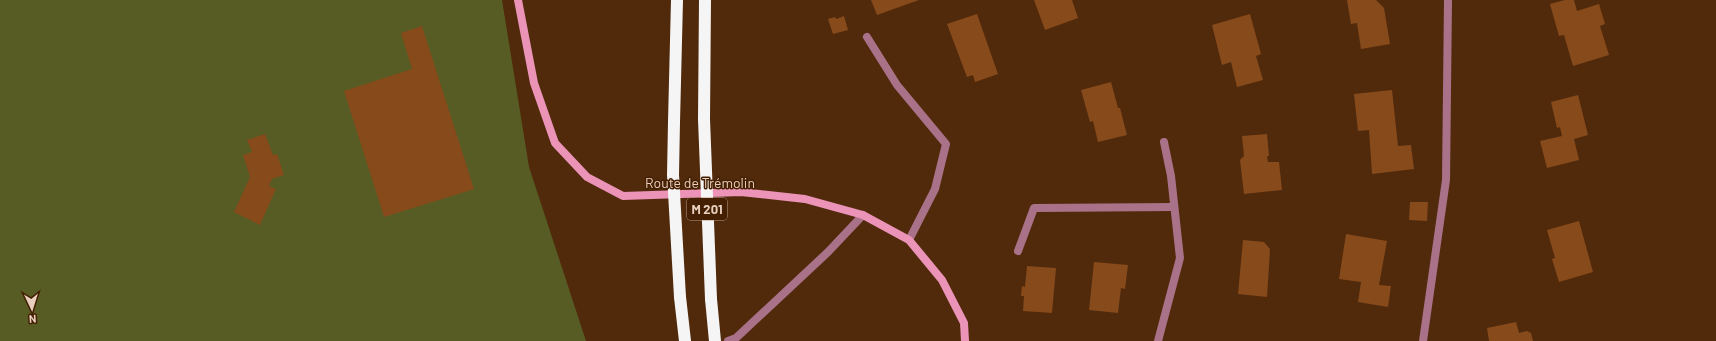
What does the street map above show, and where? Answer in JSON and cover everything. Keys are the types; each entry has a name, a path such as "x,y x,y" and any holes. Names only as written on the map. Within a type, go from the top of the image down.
{"highway":[{"name":"M 201","path":"677,0 673,176 680,297 685,341"},
{"name":"M 201","path":"705,0 704,119 711,299 715,341"}],"street":[{"name":"Route de Trémolin","path":"518,0 534,83 555,143 587,177 623,196 741,192 805,199 863,215 909,240 942,280 964,323 965,341"},
{"path":"1423,341 1446,180 1448,0"},
{"path":"867,37 897,85 946,144 935,189 909,240"},
{"path":"1158,341 1180,258 1171,176 1164,142"},
{"path":"1018,251 1034,208 1174,208"},
{"path":"728,341 736,338 828,252 863,215"}],"green space":[{"path":"0,0 502,0 529,167 586,341 0,341"}],"building":[{"path":"871,0 919,0 877,15"},
{"path":"1034,0 1072,0 1078,18 1045,30"},
{"path":"1347,0 1376,0 1384,8 1390,44 1361,49 1357,23 1351,24"},
{"path":"1565,0 1574,0 1577,11 1599,4 1605,24 1600,26 1609,55 1573,66 1564,35 1559,36 1550,4"},
{"path":"977,14 998,74 975,82 973,75 967,77 947,24"},
{"path":"1250,14 1261,54 1256,56 1263,80 1237,87 1231,62 1222,65 1212,25"},
{"path":"844,16 848,30 833,34 828,19 835,17 836,19"},
{"path":"422,26 474,189 384,217 344,91 412,69 401,33"},
{"path":"1111,82 1127,135 1098,142 1093,121 1090,122 1081,90"},
{"path":"1392,90 1398,146 1411,145 1414,169 1372,174 1369,130 1358,131 1354,94"},
{"path":"1578,95 1588,135 1574,139 1579,160 1547,168 1540,141 1562,136 1560,127 1557,128 1551,102"},
{"path":"265,134 273,155 277,154 284,175 272,179 269,186 276,189 260,225 234,212 250,177 243,155 252,152 247,140"},
{"path":"1267,134 1269,156 1267,156 1268,162 1279,162 1282,190 1244,194 1240,160 1244,156 1242,136"},
{"path":"1410,202 1428,202 1427,221 1409,220"},
{"path":"1579,221 1593,272 1559,282 1552,259 1555,258 1547,230"},
{"path":"1346,234 1387,241 1379,285 1391,286 1388,307 1358,302 1361,282 1339,279"},
{"path":"1243,240 1264,242 1270,249 1267,297 1238,294"},
{"path":"1094,262 1128,265 1125,289 1121,288 1118,313 1089,310"},
{"path":"1027,266 1056,268 1052,313 1023,311 1024,296 1021,296 1022,286 1025,287"},
{"path":"1516,322 1519,333 1527,331 1531,333 1533,341 1489,341 1487,328"}]}
